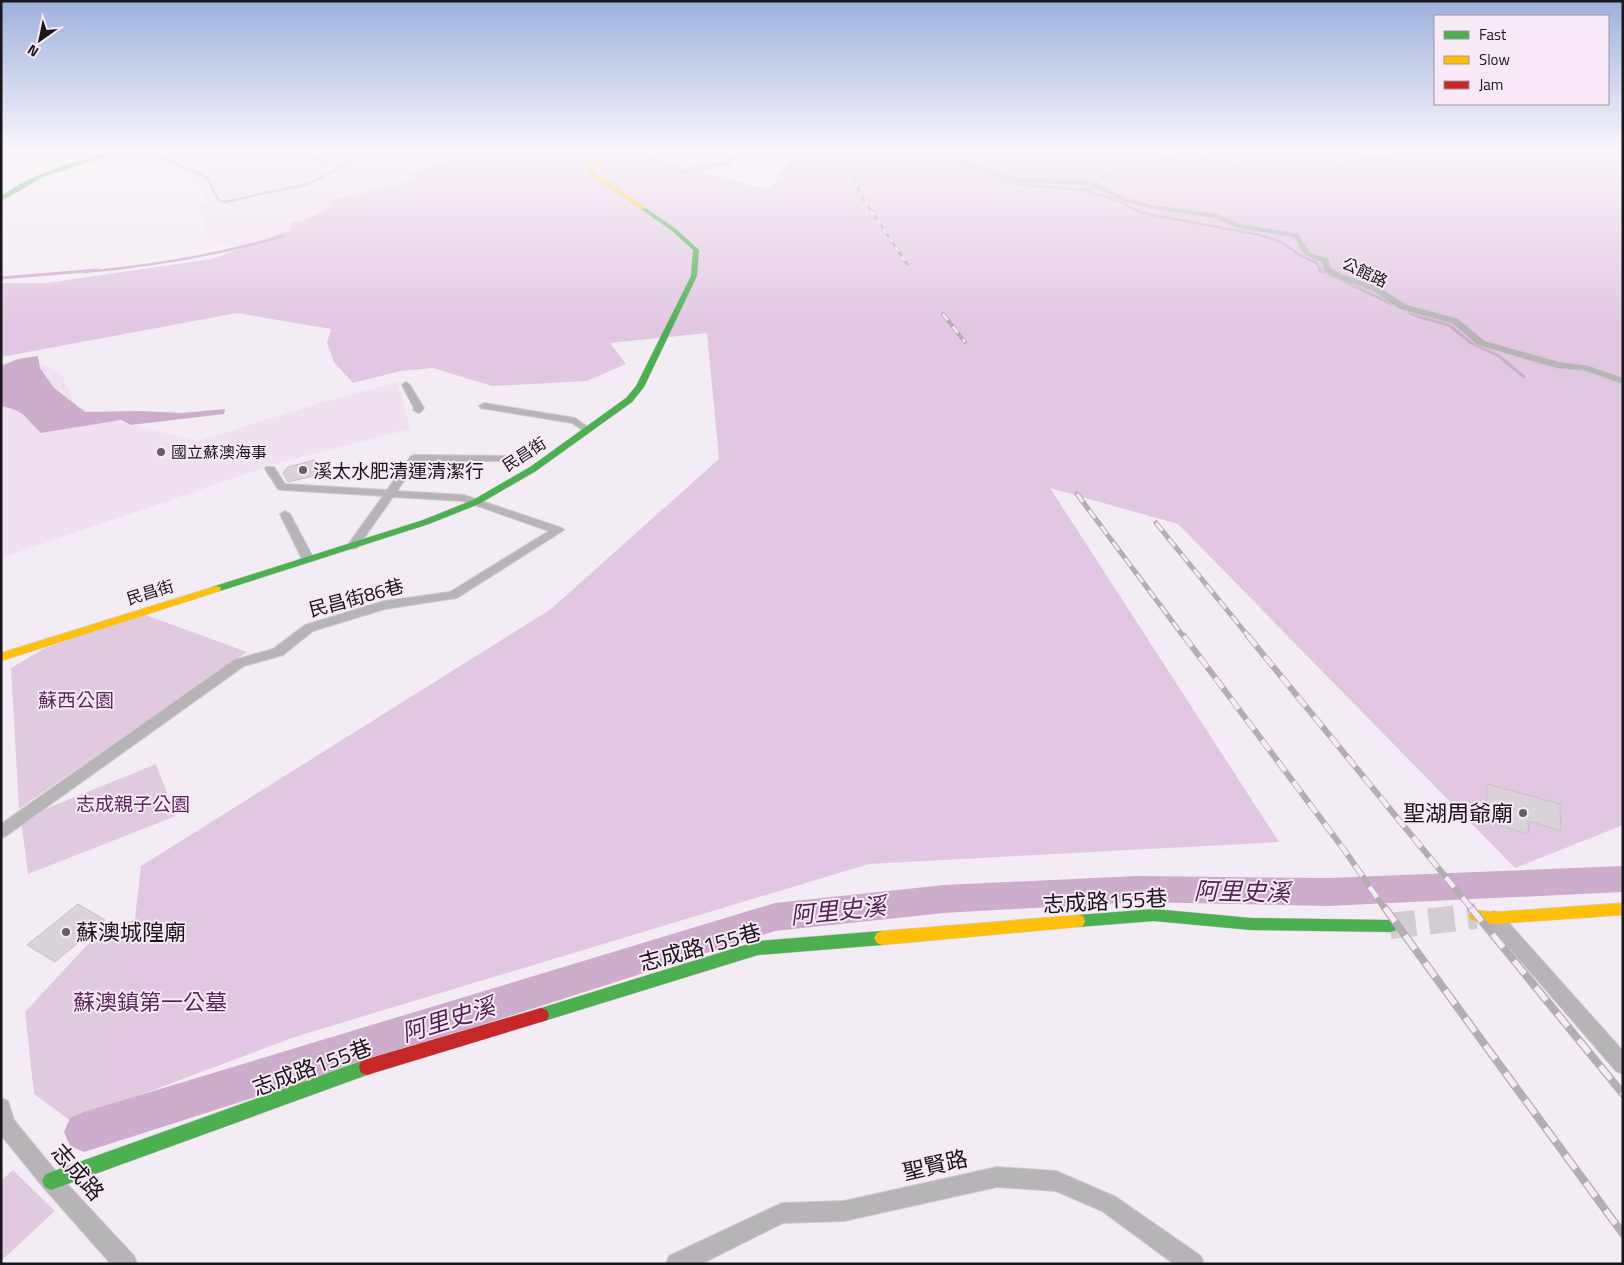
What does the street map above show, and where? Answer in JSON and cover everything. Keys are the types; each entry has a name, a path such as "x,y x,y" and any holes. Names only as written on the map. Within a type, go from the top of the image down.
{"street":[{"name":"民昌街","path":"1,657 426,522 476,502 533,469 629,400 640,387 694,276 696,250 674,230 645,210"},
{"name":"公館路","path":"1174,210 1217,216 1237,226 1296,235 1307,254 1325,261 1327,269 1338,276 1376,289 1403,307 1455,321 1481,343 1557,365 1585,368 1623,381"},
{"path":"406,385 418,410"},
{"path":"484,406 575,422 586,430"},
{"path":"353,546 415,458 502,458"},
{"path":"270,469 282,487 389,495 464,498 476,502"},
{"name":"民昌街86巷","path":"1,832 238,663 278,652 308,628 384,605 453,595 558,530 476,502"},
{"path":"285,514 308,559"},
{"path":"1476,916 1494,918 1623,909"},
{"name":"志成路155巷","path":"51,1181 372,1065 497,1029 594,997 758,948 1154,915 1251,924 1390,926"},
{"path":"1494,918 1623,1065"},
{"name":"志成路","path":"3,1116 51,1181 126,1264"},
{"name":"聖賢路","path":"677,1264 782,1213 844,1211 997,1177 1056,1181 1109,1204 1194,1264"}],"shaded area":[{"path":"200,210 325,210 307,219 290,223 290,230 243,247 208,239"},
{"path":"38,356 40,368 54,388 85,412 139,411 182,413 225,409 224,414 131,425 121,420 41,433 28,419 16,410 1,406 1,366 18,359"},
{"name":"國立蘇澳海事","path":"27,358 60,372 77,406 121,422 198,441 319,403 398,382 410,429 279,463 1,558 1,364"}],"green space":[{"path":"326,210 1623,210 1623,825 1515,868 1178,524 1050,488 1279,842 869,864 115,1091 141,866 551,609 719,459 707,333 610,343 626,364 587,381 492,386 433,368 401,371 353,383 334,362 327,343 331,329 237,313 1,357 1,283 47,283 212,259 290,230 290,223 307,219"},
{"name":"蘇西公園","path":"143,614 247,652 19,809 11,668 45,648"},
{"name":"志成親子公園","path":"156,764 176,816 28,874 21,819"},
{"name":"蘇澳鎮第一公墓","path":"503,820 502,959 71,1121 34,1094 25,1012 103,928"},
{"path":"13,1170 55,1211 1,1261 1,1181"}],"building":[{"name":"溪太水肥清運清潔行","path":"315,460 323,474 288,482 283,473 288,467"},
{"name":"聖湖周爺廟","path":"1487,784 1560,804 1561,831 1529,821 1528,834 1486,821"},
{"name":"蘇澳城隍廟","path":"78,904 105,920 55,962 27,945"}],"waterway":[{"path":"1136,210 1142,213 1260,235 1281,242 1301,256 1317,263 1320,270"},
{"path":"84,272 135,267 185,259 283,236"},
{"path":"1,278 98,270"},
{"path":"1320,270 1394,305"},
{"path":"1401,308 1419,317 1449,325 1471,343 1499,356 1524,377"},
{"name":"阿里史溪","path":"84,1132 775,917 944,899 1136,889 1328,892 1623,879"}],"tunnel":[{"path":"1390,926 1476,916"}],"railway":[{"path":"870,210 907,264"},
{"path":"943,314 965,342"},
{"path":"1077,494 1184,637"},
{"path":"1156,523 1249,637"},
{"path":"1184,636 1345,851 1385,909"},
{"path":"1248,636 1472,909"},
{"path":"1385,908 1623,1234"},
{"path":"1471,908 1623,1094"}],"traffic: fast":[{"path":"216,589 426,522 476,502 533,469 629,400 640,387 694,276 696,250 674,230 646,210"},
{"path":"1078,921 1154,915 1251,924 1390,926"},
{"path":"541,1015 758,948 882,938"},
{"path":"51,1181 367,1067"}],"traffic: slow":[{"path":"1,657 216,589"},
{"path":"1476,916 1494,918 1623,909"},
{"path":"882,938 1078,921"}],"traffic: jam":[{"path":"367,1067 541,1015"}],"place":[{"name":"國立蘇澳海事","path":"161,452"},
{"name":"溪太水肥清運清潔行","path":"303,470"},
{"name":"聖湖周爺廟","path":"1523,813"},
{"name":"蘇澳城隍廟","path":"66,932"}]}
